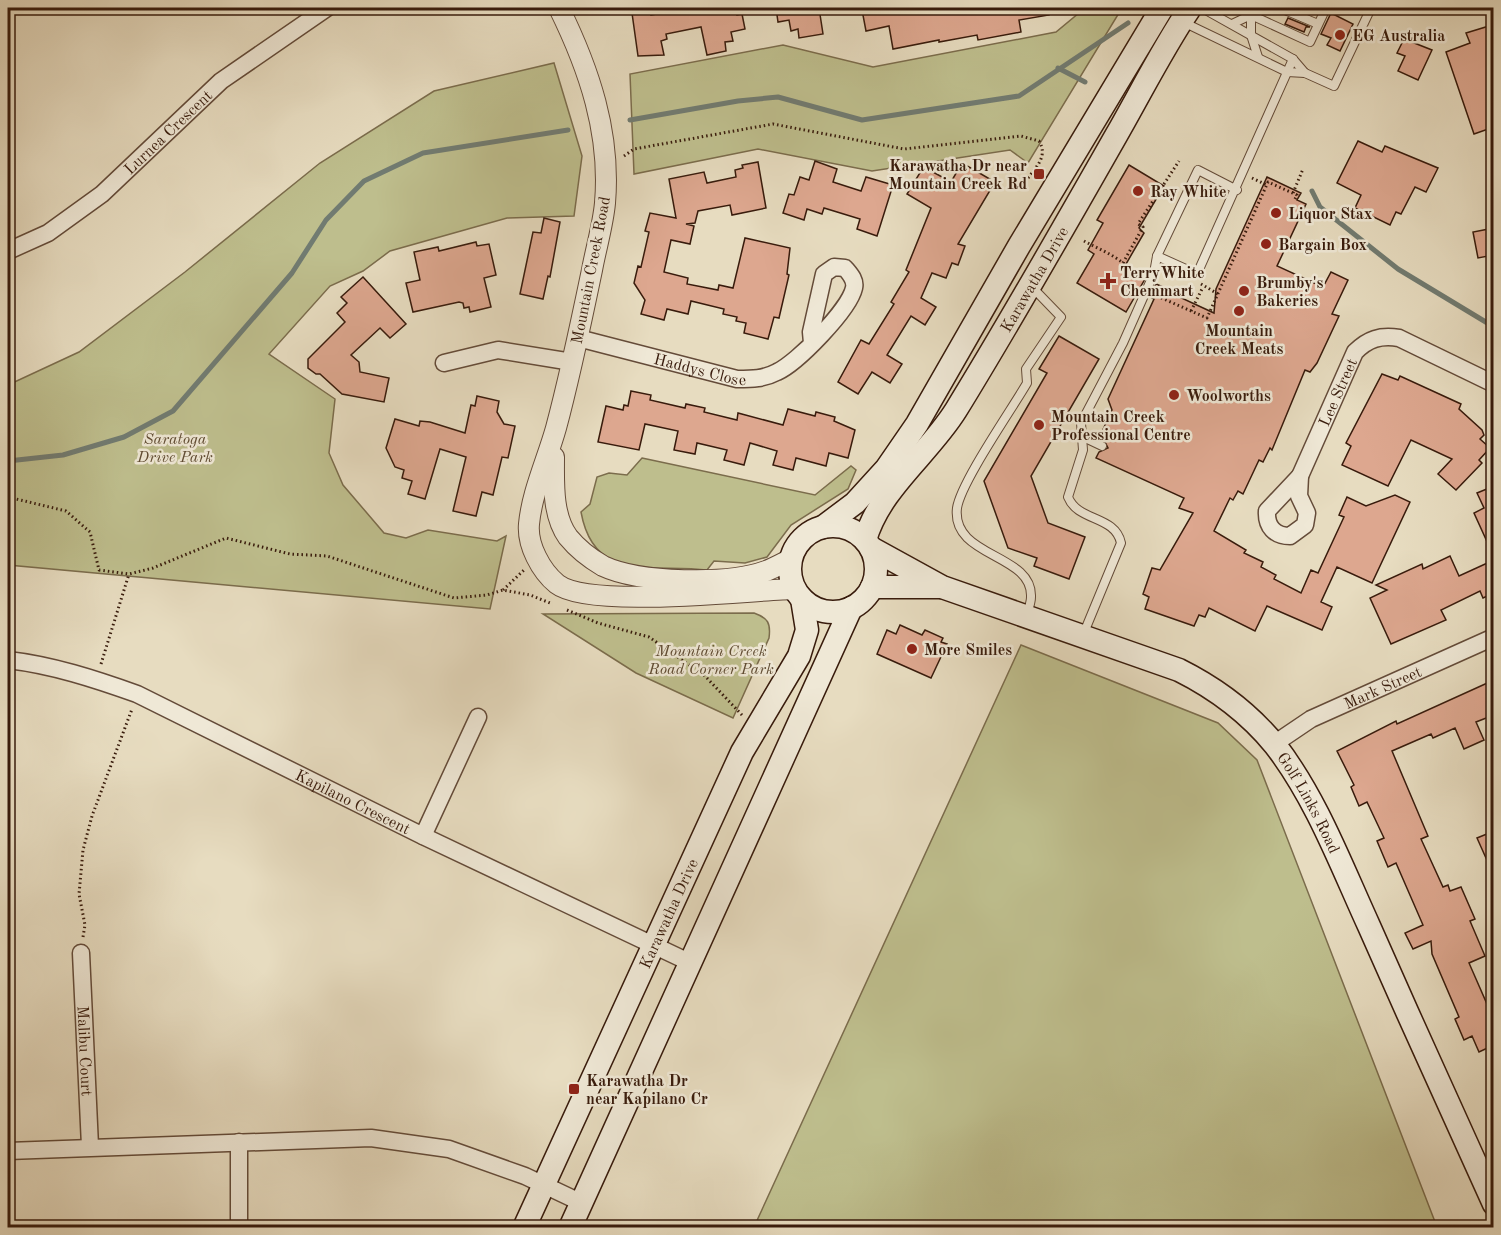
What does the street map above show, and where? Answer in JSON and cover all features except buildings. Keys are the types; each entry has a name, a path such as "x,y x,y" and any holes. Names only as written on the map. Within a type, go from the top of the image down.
{"main road":[{"name":"Karawatha Drive","path":"824,527 855,503 886,469 917,424 1019,246 1160,11"},
{"name":"Karawatha Drive","path":"868,544 880,502 912,467 954,413 1030,286 1186,14"},
{"path":"570,1227 851,608 863,599 872,587 876,574 876,560 868,544 847,528 824,527 803,538 791,559 791,579 799,594 813,607 825,611 851,608"},
{"name":"Golf Links Road","path":"868,544 942,587 1179,670 1207,684 1239,706 1274,744 1299,778 1494,1204"},
{"name":"Golf Links Road","path":"872,587 942,587"},
{"name":"Karawatha Drive","path":"524,1227 742,752 799,656 806,635 799,594"}],"street":[{"name":"Lurnea Crescent","path":"8,251 48,233 102,194 221,81 327,8"},
{"name":"Mountain Creek Road","path":"559,8 581,54 597,106 605,149 605,204 578,338 529,526 532,545 540,565 558,584 575,592 620,597 799,594"},
{"name":"Lee Street","path":"1300,476 1355,352 1366,341 1384,336 1399,338 1494,384"},
{"name":"Haddys Close","path":"578,338 737,378 761,379 791,364 812,343"},
{"path":"444,363 498,350 572,362"},
{"name":"Mountain Creek Road","path":"555,430 554,484 558,514 567,535 603,566 634,576 707,581 764,572 791,559"},
{"name":"Mark Street","path":"1274,744 1311,719 1494,637"},
{"name":"Kapilano Crescent","path":"8,660 32,663 99,680 138,694 423,836 691,963"},
{"path":"423,836 478,717"},
{"name":"Malibu Court","path":"81,954 90,1146"},
{"path":"8,1151 90,1146 371,1138 449,1149 544,1184 582,1203"},
{"path":"238,1142 239,1227"}],"lane":[{"path":"1202,8 1293,59 1305,73"},
{"path":"1280,8 1318,24"},
{"path":"1253,11 1310,42 1326,8"},
{"path":"1160,11 1186,14 1287,72 1305,73 1334,86 1371,8"},
{"path":"1232,24 1253,11"},
{"path":"1253,11 1251,35 1258,57"},
{"path":"1157,255 1197,274 1237,190 1293,59"},
{"path":"1083,636 1120,543 1116,530 1080,512 1072,506 1068,497 1083,450 1081,423 1123,343 1154,273 1157,255 1197,170 1237,190"},
{"path":"1026,616 1032,596 1021,570 975,546 959,525 957,508 965,486 1027,383 1026,369 1061,317 1030,286"},
{"path":"1083,437 1102,446"}],"path":[{"path":"624,156 634,149 773,124 904,149 1021,136 1039,141 1043,148 1044,155 1028,178"},
{"path":"1123,263 1143,227 1138,224 1179,160"},
{"path":"1293,193 1303,169"},
{"path":"1150,292 1207,318 1268,182 1297,195 1295,199"},
{"path":"1084,242 1123,263 1134,272 1137,286"},
{"path":"1197,274 1203,287 1218,294"},
{"path":"1191,311 1203,287"},
{"path":"8,497 66,511 90,532 99,570 129,574 153,568 226,538 290,554 327,556 454,598 479,597 503,590 528,567"},
{"path":"99,680 104,648 129,574"},
{"path":"503,590 530,595 554,604"},
{"path":"565,609 598,622 650,637 705,676 742,715"},
{"path":"81,954 85,925 79,894 83,850 92,816 138,694"}],"green space":[{"path":"1085,8 1122,8 1028,163 1010,150 872,171 758,149 634,174 630,74 783,45 873,67 1056,32"},
{"name":"Saratoga Drive Park","path":"554,63 582,156 574,216 507,218 390,251 363,271 330,286 269,354 335,399 329,453 343,485 384,533 406,538 428,530 497,541 506,536 490,609 8,565 8,385 79,352 185,272 320,163 434,91"},
{"path":"642,458 815,495 851,466 856,470 848,489 791,525 767,557 745,563 714,561 707,570 646,568 612,560 598,550 588,535 581,512 590,504 597,477 609,473 627,475"},
{"name":"Mountain Creek Road Corner Park","path":"754,613 768,622 769,638 733,718 636,673 543,614"},
{"path":"1021,645 1218,723 1257,760 1437,1227 754,1227"}],"waterway":[{"path":"630,120 738,101 778,97 862,120 1019,96 1128,23"},
{"path":"1058,68 1085,82"},
{"path":"8,461 63,455 124,437 173,411 292,273 326,220 364,181 423,153 568,130"},
{"path":"1312,191 1320,207 1398,269 1494,327"}],"place":[{"name":"EG Australia","path":"1340,35"},
{"name":"Karawatha Dr near Mountain Creek Rd","path":"1039,174"},
{"name":"Ray White","path":"1138,191"},
{"name":"Liquor Stax","path":"1276,213"},
{"name":"Bargain Box","path":"1266,244"},
{"name":"TerryWhite Chemmart","path":"1108,281"},
{"name":"Brumby's Bakeries","path":"1244,291"},
{"name":"Mountain Creek Meats","path":"1239,311"},
{"name":"Woolworths","path":"1174,395"},
{"name":"Mountain Creek Professional Centre","path":"1039,425"},
{"name":"More Smiles","path":"912,649"},
{"name":"Karawatha Dr near Kapilano Cr","path":"574,1089"}]}
